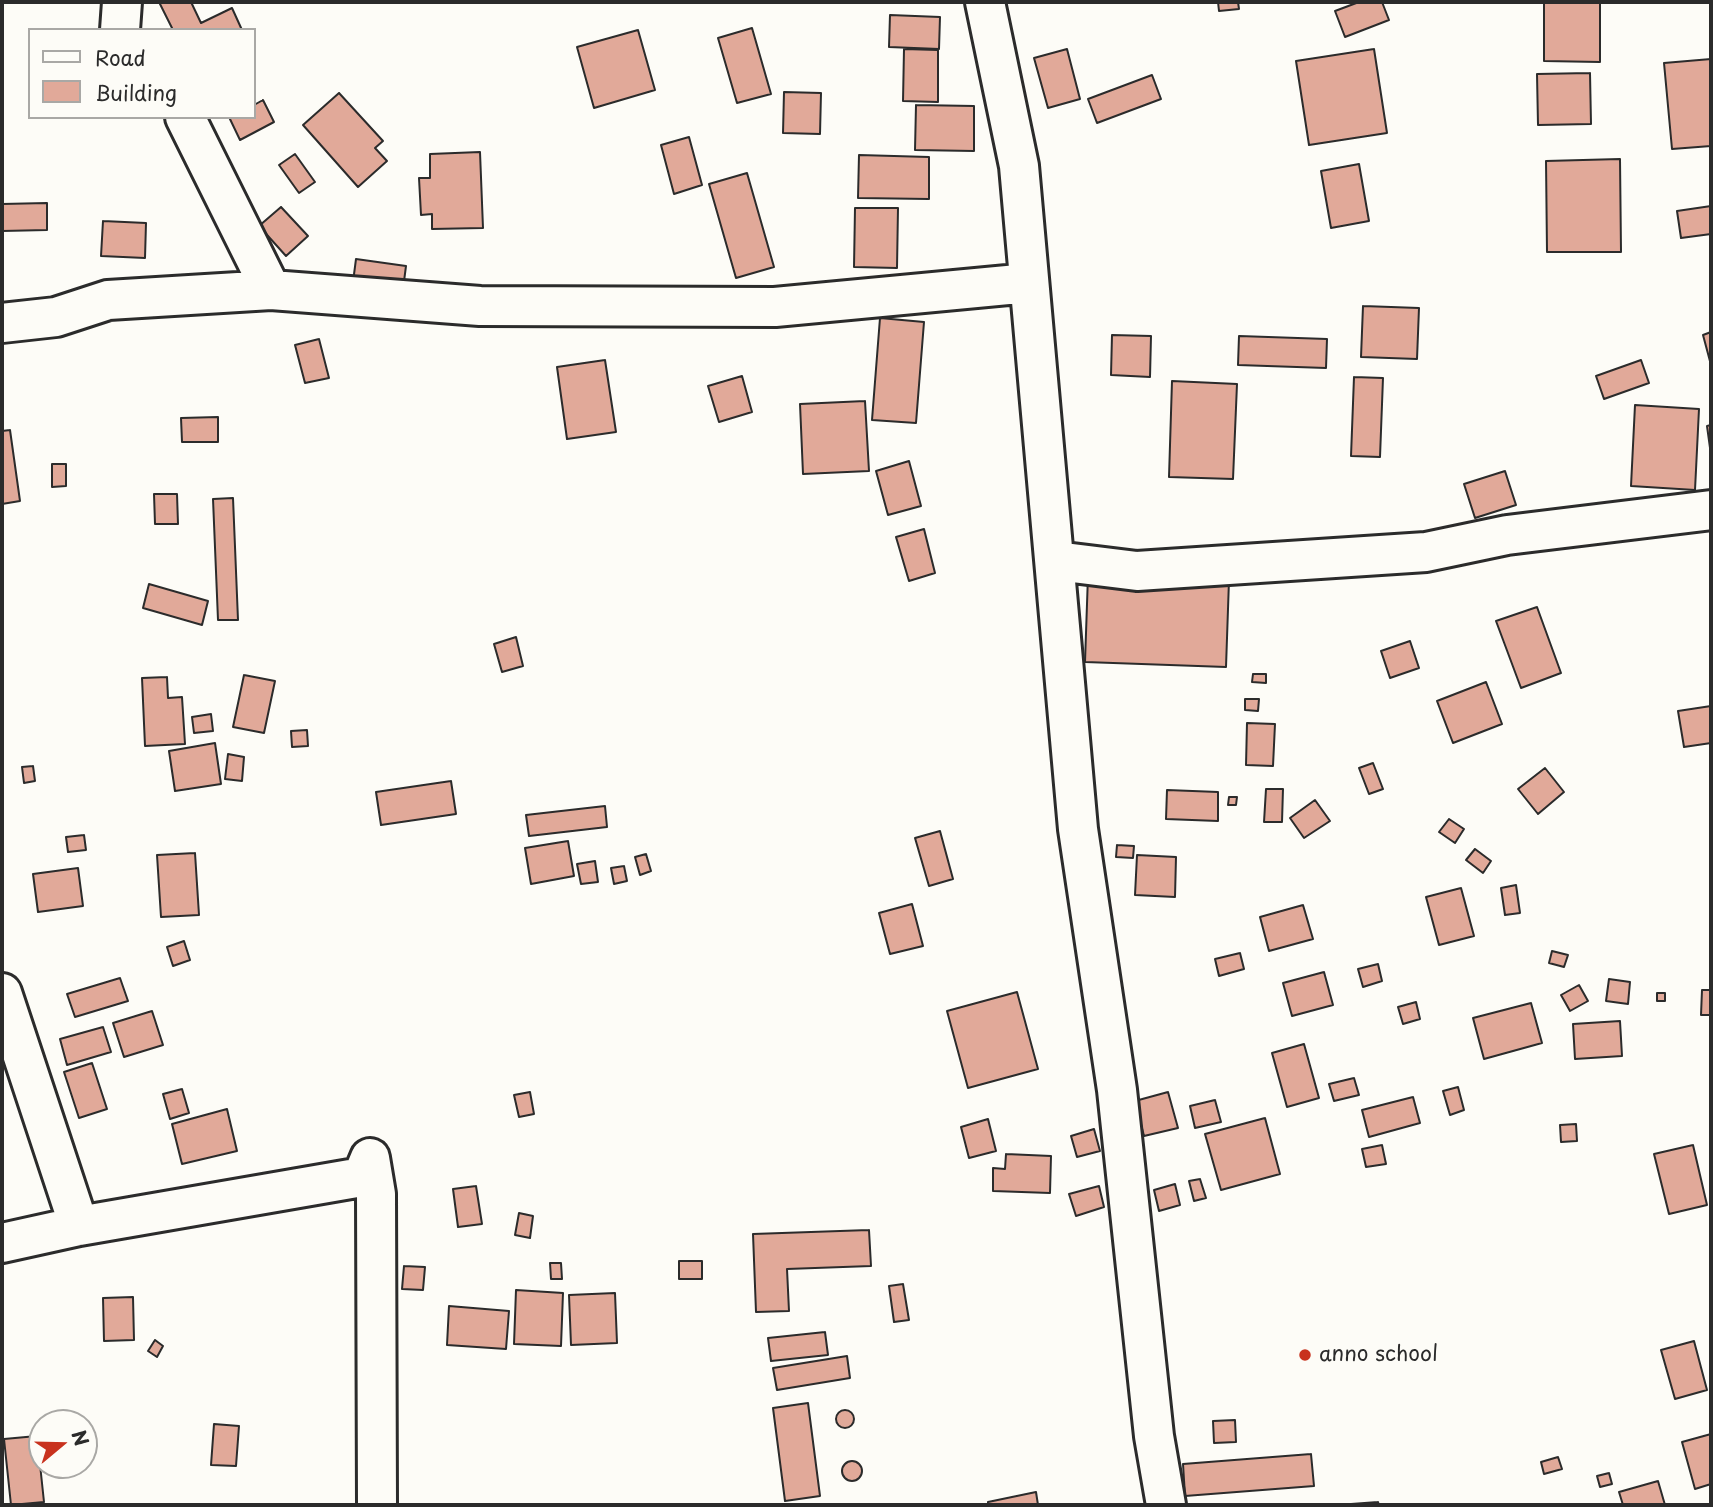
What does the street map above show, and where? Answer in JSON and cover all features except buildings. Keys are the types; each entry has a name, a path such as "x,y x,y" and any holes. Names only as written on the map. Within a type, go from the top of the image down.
{"street":[{"path":"120,28 122,2"},
{"path":"985,2 1019,166 1078,829 1117,1090 1154,1436 1166,1505"},
{"path":"186,119 271,290"},
{"path":"2,323 56,317 108,300 271,290 480,306 775,307 1029,283"},
{"path":"1056,561 1137,571 1426,552 1507,535 1711,510"},
{"path":"2,993 79,1226"},
{"path":"2,1243 79,1226 362,1177 370,1158 376,1194 377,1505"}],"place":[{"name":"anno school","path":"1305,1355"}]}
